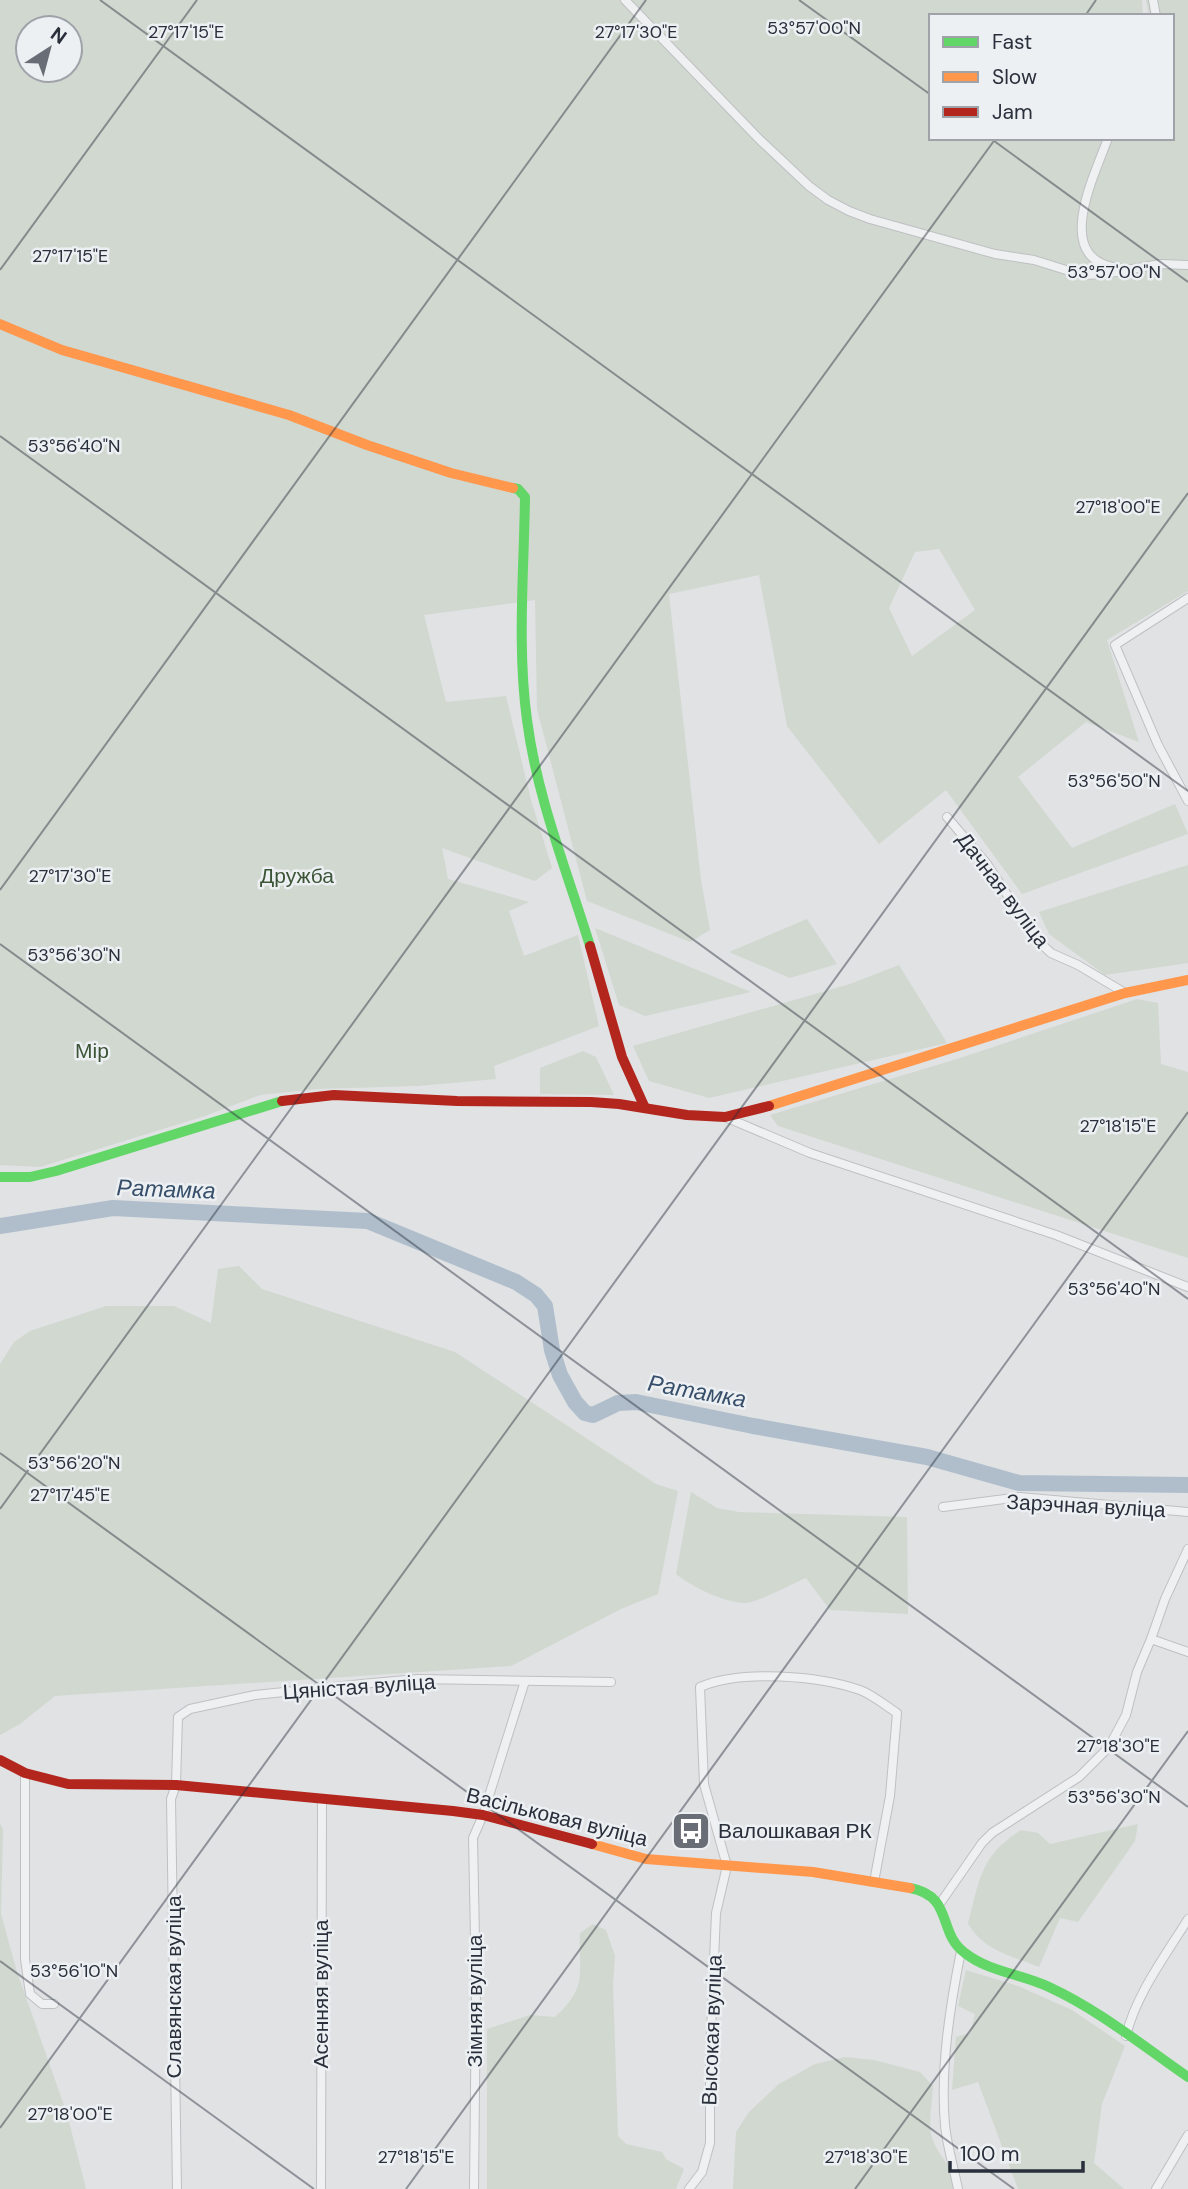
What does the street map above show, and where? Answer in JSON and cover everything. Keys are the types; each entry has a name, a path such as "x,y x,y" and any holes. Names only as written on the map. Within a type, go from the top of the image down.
{"street":[{"path":"625,0 759,139 828,200 870,219 995,254 1034,260 1082,275 1105,274 1160,264 1188,265"},
{"path":"1107,140 1080,228 1087,253 1097,262 1126,269"},
{"path":"0,324 62,350 289,415 451,473 518,489 525,498 523,631 527,719 536,770 546,812 574,891 613,1026 633,1087 645,1108"},
{"path":"1188,598 1115,645 1158,745 1188,801"},
{"name":"Дачная вуліца","path":"947,817 987,864 1036,939 1051,953 1125,993"},
{"path":"0,1177 30,1177 56,1171 286,1100 314,1096 591,1102 687,1115 725,1117 767,1107 1125,993 1188,980"},
{"path":"725,1117 810,1153 1056,1235 1188,1287"},
{"name":"Зарэчная вуліца","path":"943,1507 1020,1497 1188,1512"},
{"path":"1188,1549 1164,1599 1137,1672 1126,1716 1109,1746 1079,1777 992,1833 982,1843 942,1907 950,1933 961,1951 976,1961 1046,1986 1085,2007 1188,2077"},
{"path":"1151,1639 1188,1652"},
{"path":"727,1866 704,1784 700,1688 715,1680 758,1676 816,1679 863,1691 897,1713 890,1796 874,1882"},
{"name":"Цяністая вуліца","path":"176,1785 178,1717 190,1709 255,1695 418,1679 611,1682"},
{"name":"Зімняя вуліца","path":"474,2189 476,1989 473,1838 484,1815 525,1681"},
{"name":"Васільковая вуліца","path":"0,1760 25,1773 68,1784 176,1785 484,1815 646,1859 813,1872 920,1891 934,1896 942,1907"},
{"path":"25,1773 25,1959 30,1994 42,2004 54,2004"},
{"name":"Славянская вуліца","path":"176,1785 171,1799 177,2189"},
{"name":"Асенняя вуліца","path":"321,2189 322,1800"},
{"name":"Высокая вуліца","path":"689,2189 702,2172 710,2143 710,2055 716,1913 727,1866"},
{"path":"1126,2036 1129,2022 1151,1979 1188,1919"},
{"path":"958,2189 945,2125 945,2085 949,2022 961,1951"},
{"path":"1156,2189 1188,2136"}],"green space":[{"path":"0,0 1142,0 1143,14 929,14 929,140 1174,140 1174,14 1149,14 1146,0 1188,0 1188,591 1107,640 1139,742 1086,722 1018,777 1072,848 1175,804 1188,834 1022,894 946,790 879,844 787,726 759,575 669,594 701,880 710,930 690,942 587,901 537,709 535,600 424,615 446,702 506,696 531,800 552,868 535,881 442,848 448,879 529,902 509,911 524,956 578,935 599,1026 494,1066 496,1079 418,1086 317,1089 260,1095 205,1116 40,1167 0,1165","holes":["939,549 975,610 912,656 889,608 915,552"]},
{"path":"1188,865 1188,963 1105,975 1049,934 1039,912"},
{"path":"807,919 837,964 790,978 729,952"},
{"path":"595,928 751,992 645,1016 619,1005"},
{"path":"899,965 947,1043 709,1098 649,1081 633,1046 850,984"},
{"path":"1137,999 1158,1003 1161,1064 1188,1072 1188,1258 778,1126 770,1115 957,1059"},
{"path":"583,1051 596,1057 614,1095 540,1094 540,1068"},
{"path":"239,1266 262,1289 455,1352 656,1484 678,1491 658,1594 621,1609 511,1666 55,1696 20,1724 0,1735 0,1364 14,1342 30,1331 106,1306 174,1306 211,1323 218,1269"},
{"path":"691,1492 717,1508 739,1512 907,1517 908,1614 830,1610 806,1578 746,1603 719,1597 691,1584 676,1574"},
{"path":"0,1824 3,1829 1,1914 17,1972 67,2114 86,2189 0,2189"},
{"path":"1138,1824 1135,1841 1078,1922 1060,1918 1039,1967 989,1946 968,1923 979,1881 989,1859 1021,1830 1038,1833 1050,1844"},
{"path":"593,1924 606,1930 615,1956 613,1984 618,2136 626,2144 662,2152 666,2159 684,2169 676,2189 487,2189 487,2029 530,2015 555,2017 566,2006 577,1987 580,1979 580,1933"},
{"path":"966,1970 1018,1986 1072,2010 1125,2046 1102,2104 1094,2163 1124,2189 1018,2189 978,2082 952,2090 956,2037 970,2033 975,2014 958,2006"},
{"path":"845,2057 874,2060 920,2072 933,2086 930,2120 932,2138 953,2174 958,2189 733,2189 736,2132 749,2112 779,2084 815,2064"}],"waterway":[{"name":"Ратамка","path":"0,1226 113,1208 368,1221 516,1282 536,1295 545,1306 552,1350 560,1375 575,1402 585,1413 593,1415 618,1403 636,1402 927,1457 1019,1483 1188,1485"}],"traffic: fast":[{"path":"513,488 518,489 525,497 522,665 527,720 545,806 590,946"},
{"path":"0,1177 30,1177 56,1171 282,1101"},
{"path":"910,1888 924,1892 933,1899 956,1945 965,1953 995,1969 1039,1983 1085,2006 1188,2077"}],"traffic: slow":[{"path":"0,324 62,350 289,415 451,473 513,488"},
{"path":"769,1106 1125,993 1188,980"},
{"path":"592,1844 646,1859 813,1872 910,1888"}],"traffic: jam":[{"path":"590,946 622,1057 645,1108"},
{"path":"282,1101 334,1095 457,1101 591,1102 687,1115 725,1117 769,1106"},
{"path":"0,1760 25,1773 68,1784 176,1785 453,1811 483,1815 592,1844"}],"place":[{"name":"Валошкавая РК","path":"691,1831"}],"park label":[{"name":"Дружба","path":"297,876"},
{"name":"Мір","path":"92,1051"}]}
